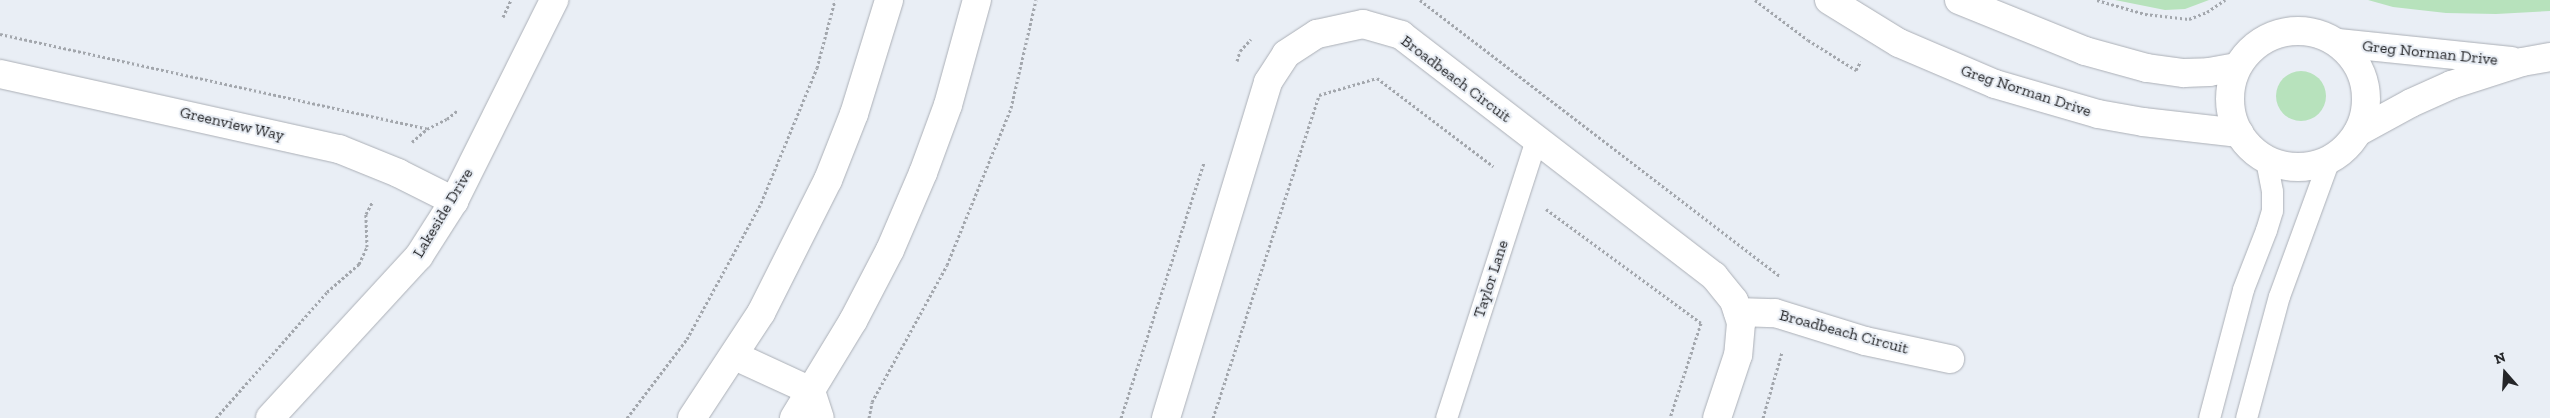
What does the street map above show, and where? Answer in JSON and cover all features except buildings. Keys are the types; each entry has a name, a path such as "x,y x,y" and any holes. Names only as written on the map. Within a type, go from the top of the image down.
{"street":[{"name":"Lakeside Drive","path":"270,418 419,256 454,202 554,0"},
{"path":"692,418 735,356 761,313 828,180 854,114 889,0"},
{"path":"794,418 853,321 885,258 923,172 948,105 977,0"},
{"name":"Greg Norman Drive","path":"1829,0 1899,43 1995,84 2098,114 2143,122 2239,134"},
{"path":"1959,0 2085,50 2147,68 2184,72 2209,72 2237,67"},
{"name":"Broadbeach Circuit","path":"1166,418 1268,82 1286,54 1317,34 1363,24 1401,35 1714,276 1734,301 1741,323 1738,355 1717,418"},
{"name":"Greg Norman Drive","path":"2294,30 2317,33 2338,43 2352,57 2362,74 2366,93 2365,113 2358,132 2346,147 2329,159 2309,166 2287,166 2266,159 2251,148 2239,134 2231,112 2230,97 2230,89 2237,67 2251,49 2271,36 2294,30"},
{"name":"Greg Norman Drive","path":"2338,43 2522,62"},
{"name":"Greg Norman Drive","path":"2358,132 2411,103 2451,85 2522,62 2550,57"},
{"name":"Greenview Way","path":"0,74 339,148 393,171 454,202"},
{"name":"Broadbeach Circuit","path":"1738,312 1775,312 1865,341 1950,359"},
{"path":"735,356 812,391 820,418"}],"lane":[{"name":"Taylor Lane","path":"1446,418 1536,140"},
{"path":"2209,418 2243,289 2272,210 2272,192 2266,159"},
{"path":"2246,418 2279,296 2329,159"}],"path":[{"path":"499,26 511,0"},
{"path":"627,418 687,339 761,203 816,68 834,0"},
{"path":"869,418 872,402 947,265 1011,108 1036,0"},
{"path":"1420,0 1800,292 1763,418"},
{"path":"1755,0 1808,40 1856,70"},
{"path":"2097,0 2145,14 2189,19 2207,12 2225,0"},
{"path":"0,34 427,129"},
{"path":"1213,418 1319,95 1377,78 1701,323 1670,418"},
{"path":"216,418 327,292 359,264 366,247 366,214 408,145 427,129 447,119 462,103"}],"green space":[{"path":"2115,0 2209,0 2185,9 2165,10"},
{"path":"2368,0 2550,0 2550,11 2496,14 2446,13 2393,7"},
{"path":"2301,71 2310,73 2321,82 2326,96 2324,105 2315,116 2301,121 2292,119 2281,110 2276,96 2278,87 2287,76"}]}
